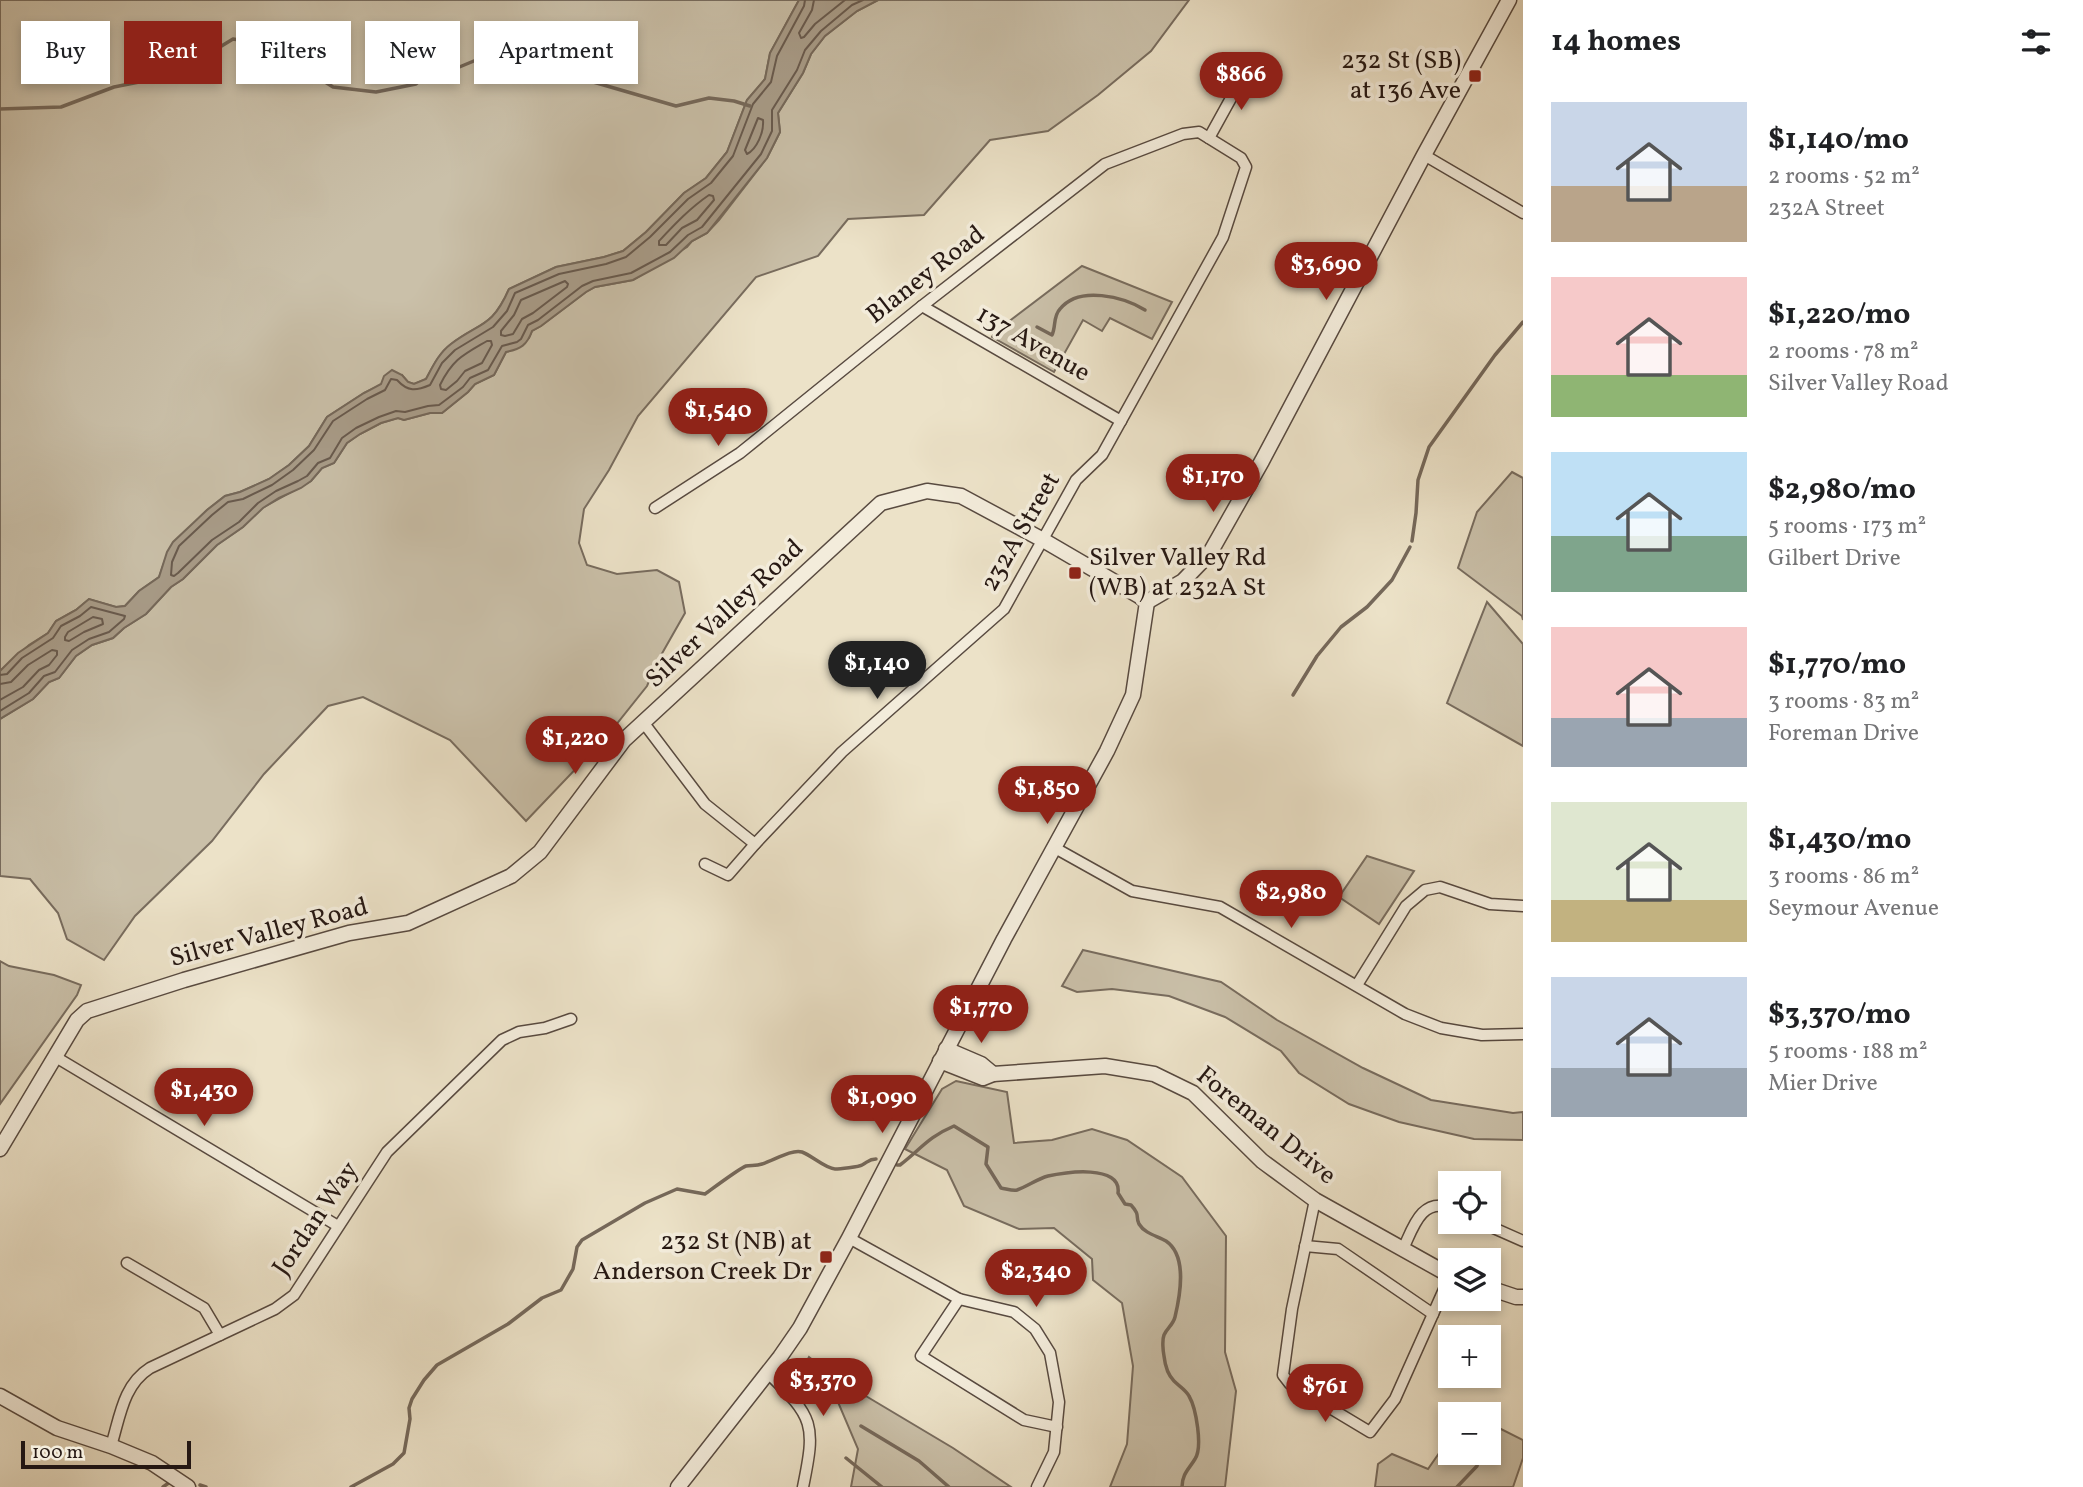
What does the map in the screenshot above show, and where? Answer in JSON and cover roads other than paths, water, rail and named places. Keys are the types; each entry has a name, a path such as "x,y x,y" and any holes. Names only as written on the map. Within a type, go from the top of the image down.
{"street":[{"path":"678,1487 800,1328 1107,751 1133,695 1147,602 1183,582 1210,553 1509,0"},
{"path":"1209,138 1246,71"},
{"name":"Blaney Road","path":"655,508 740,453 922,306 1105,164 1183,134 1199,132 1241,158"},
{"path":"1424,155 1523,213"},
{"name":"232A Street","path":"705,864 728,875 842,752 1004,609 1076,480 1099,459 1223,237 1246,167 1241,158"},
{"name":"137 Avenue","path":"922,306 1121,421"},
{"name":"Silver Valley Road","path":"0,1149 54,1056 77,1020 87,1011 349,933 408,923 511,876 540,852 624,740 881,503 927,491 961,496 1043,540 1147,602"},
{"path":"643,722 705,804 755,844"},
{"path":"1055,848 1132,891 1220,907 1405,1014 1441,1028 1482,1035 1523,1034"},
{"path":"1357,985 1406,906 1425,890 1440,887 1490,904 1523,906"},
{"name":"Jordan Way","path":"111,1446 128,1388 138,1376 285,1303 294,1295 396,1143 492,1048 511,1035 571,1019"},
{"name":"Foreman Drive","path":"943,1055 983,1079 993,1074 1105,1066 1154,1074 1192,1093 1262,1161 1315,1200 1438,1269"},
{"path":"54,1056 338,1226"},
{"path":"1315,1200 1292,1309 1283,1374 1290,1384 1370,1432 1395,1399 1438,1303"},
{"path":"1403,1249 1418,1217 1425,1210 1438,1206"},
{"path":"1501,1231 1523,1241"},
{"path":"849,1238 958,1299 1014,1312 1035,1329 1050,1353 1059,1402 1054,1452 1037,1487"},
{"path":"1305,1246 1338,1249 1433,1314"},
{"path":"127,1263 204,1308 220,1335"},
{"path":"1501,1292 1523,1297"},
{"path":"958,1299 921,1356 1024,1420 1057,1427"},
{"path":"768,1373 794,1398 808,1423 810,1445 803,1487"},
{"path":"0,1396 57,1428 152,1463 188,1487"}],"water":[{"path":"799,0 878,0 857,11 825,36 811,54 803,73 778,113 780,132 767,158 707,233 692,241 674,258 633,280 595,287 586,292 532,331 523,346 506,352 494,375 475,384 442,413 430,413 404,420 398,418 360,434 347,443 334,463 322,468 311,481 263,508 243,527 217,545 146,614 113,638 92,645 76,656 59,678 49,682 33,699 0,719 0,671 18,653 48,633 56,621 89,599 116,607 125,606 139,591 159,577 173,542 207,510 225,496 269,479 289,465 309,446 327,417 381,384 384,376 392,370 414,384 426,379 443,351 491,318 509,289 556,267 623,251 646,232 684,193 706,178 727,152 747,100 765,79 770,53"}],"waterway":[{"path":"0,109 61,107 114,87 174,75 233,39 263,44 285,63 306,70 333,87 376,92 416,84 428,74 445,73 505,48 576,77 676,106 709,98 750,106"},
{"path":"1037,327 1052,335 1060,309 1078,297 1090,295 1126,301 1145,310"},
{"path":"1412,541 1418,480 1429,447 1495,355 1523,322"},
{"path":"1293,695 1317,656 1341,627 1367,607 1392,580 1410,547"},
{"path":"897,1165 938,1134 954,1126 988,1147 986,1164 1001,1188 1017,1190 1048,1176 1078,1172 1102,1174 1117,1184 1118,1193 1125,1204 1134,1209 1142,1227 1173,1248 1180,1266 1177,1308 1174,1320 1164,1335 1163,1346 1168,1373 1189,1396 1198,1428 1197,1453 1182,1487"},
{"path":"351,1487 393,1464 404,1453 412,1399 437,1365 508,1324 542,1298 561,1290 573,1269 577,1247 582,1240 645,1203 677,1189 705,1194 746,1166 762,1164 793,1152 802,1152 835,1169 860,1166 876,1159"},
{"path":"861,1426 919,1461 949,1487"},
{"path":"846,1458 882,1487"},
{"path":"1457,1487 1477,1465"},
{"path":"163,1487 170,1482"},
{"path":"200,1485 206,1487"}],"place":[{"name":"232 St (SB) at 136 Ave","path":"1475,76"},
{"name":"Silver Valley Rd (WB) at 232A St","path":"1075,573"},
{"name":"232 St (NB) at Anderson Creek Dr","path":"826,1257"}]}
